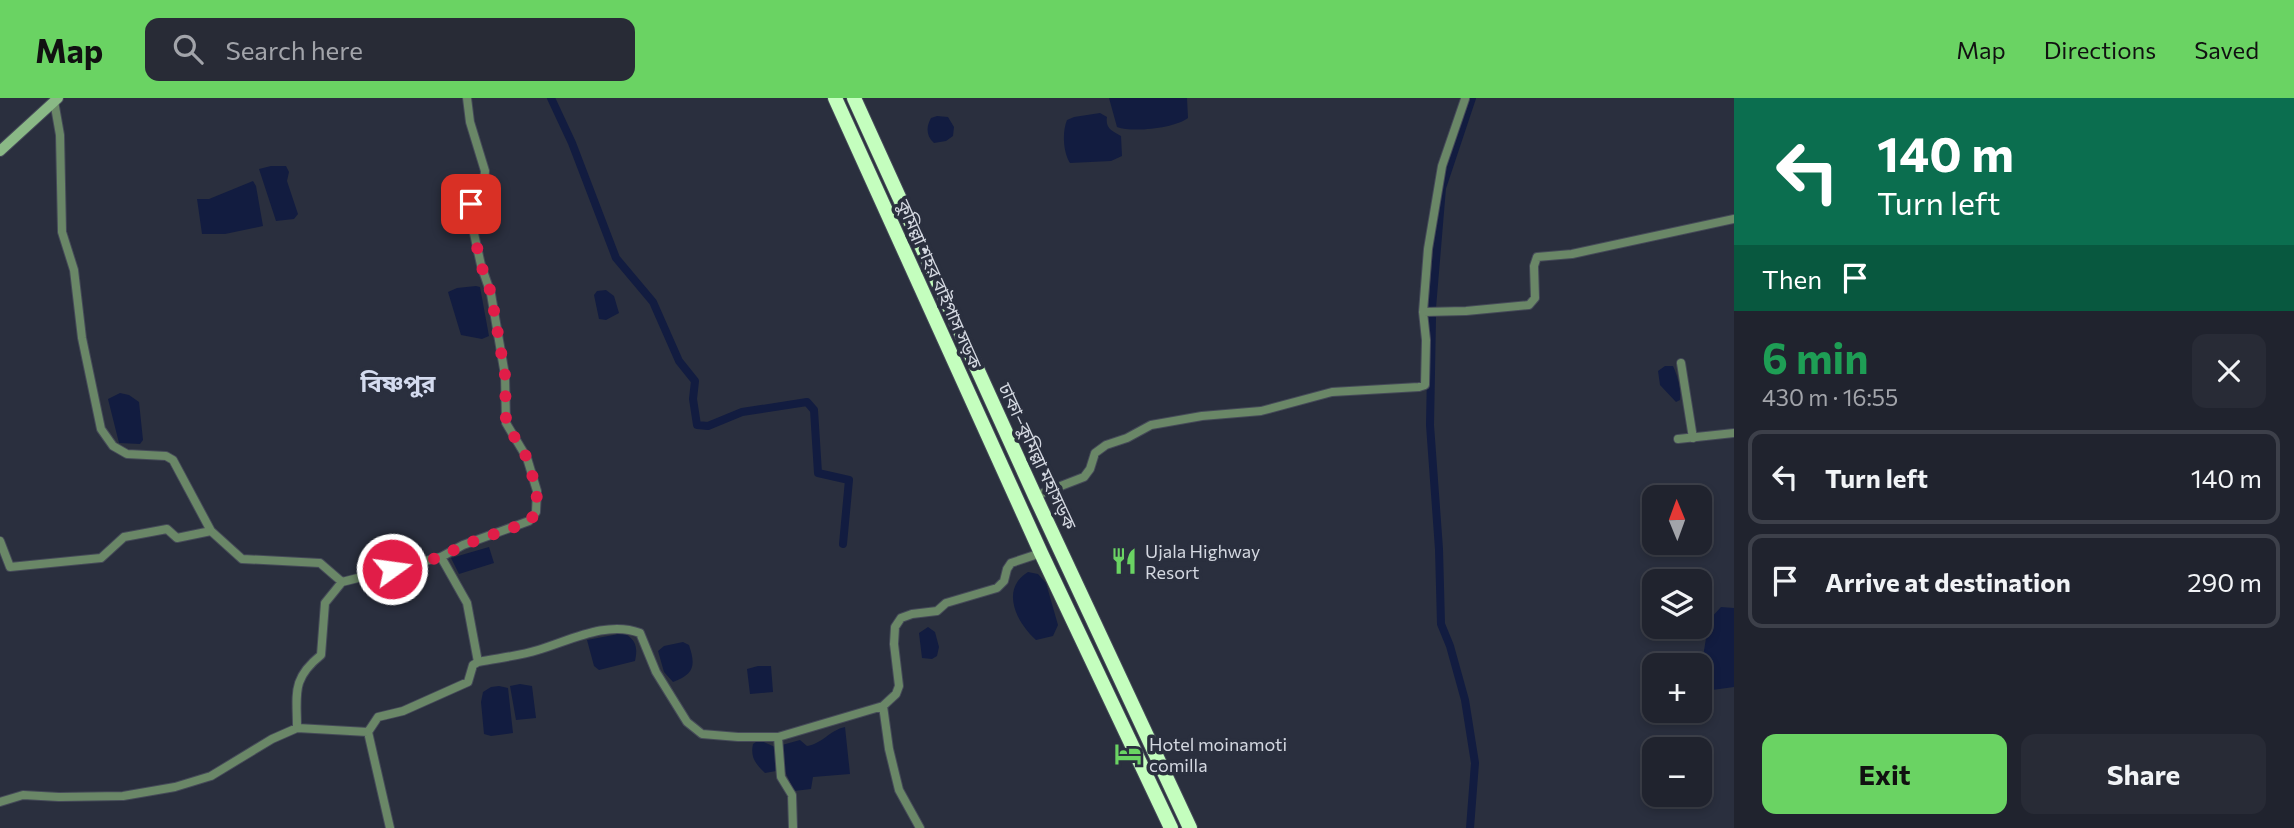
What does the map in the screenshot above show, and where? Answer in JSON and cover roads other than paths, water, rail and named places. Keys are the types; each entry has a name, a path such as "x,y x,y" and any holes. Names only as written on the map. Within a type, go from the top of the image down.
{"highway":[{"name":"কুমিল্লা শহর বাইপাস সড়ক","path":"835,98 1041,553 1171,828"},
{"name":"ঢাকা–কুমিল্লা মহাসড়ক","path":"854,98 1190,828"}],"main road":[{"path":"0,150 56,99"}],"street":[{"path":"297,728 298,684 303,672 321,655 325,603 342,582 441,557 463,545 529,522 536,512 537,491 527,458 506,423 505,375 491,293 481,265 471,220 471,204 484,183 485,171 470,122 467,98"},
{"path":"56,99 62,232 74,270 82,338 101,429 113,446 127,454 166,456 173,460 211,531 242,559 320,563 342,582"},
{"path":"1035,496 1084,477 1090,469 1095,453 1106,445 1127,438 1151,425 1202,415 1261,411 1332,392 1425,385 1426,340 1423,312 1428,249 1442,166 1465,99"},
{"path":"1423,312 1529,305 1535,298 1534,267 1537,257 1572,254 1734,219"},
{"path":"1681,363 1693,438"},
{"path":"1678,439 1734,433"},
{"path":"0,541 10,567 101,558 124,537 167,529 177,538 211,531"},
{"path":"390,828 368,732 378,717 403,711 468,682 473,665 478,662 537,651 585,633 630,629 640,633 656,672 687,722 702,734 778,737 883,706 896,694 899,686 894,644 895,627 901,618 937,611 946,603 997,588 1004,581 1011,563 1041,553"},
{"path":"441,557 467,603 478,662"},
{"path":"883,706 889,749 899,790 920,828"},
{"path":"0,802 23,795 123,796 175,788 211,776 260,746 297,728 368,732"},
{"path":"778,737 781,776 792,795 793,828"}],"water":[{"path":"1109,98 1187,98 1188,118 1154,129 1124,129 1117,127"},
{"path":"1100,113 1107,117 1110,129 1121,136 1122,156 1111,161 1070,163 1064,142 1067,120"},
{"path":"948,117 954,127 953,136 946,141 934,143 929,137 928,128 931,118"},
{"path":"286,166 289,172 287,181 298,214 294,219 276,221 259,169"},
{"path":"253,181 263,226 225,234 202,234 197,199 209,199"},
{"path":"480,287 489,336 482,339 461,335 448,292"},
{"path":"606,290 614,296 619,313 606,320 599,319 594,295 597,291"},
{"path":"1665,366 1673,366 1678,378 1680,400 1676,402 1660,385 1658,371"},
{"path":"120,393 139,402 143,440 140,444 119,443 108,399"},
{"path":"489,547 494,563 459,574 451,558"},
{"path":"1028,572 1038,574 1046,583 1058,625 1053,636 1036,640 1017,615 1013,596 1015,587 1019,579"},
{"path":"1721,607 1734,608 1734,687 1712,690 1712,653 1704,653 1706,639 1712,639 1712,617"},
{"path":"928,627 935,632 939,647 937,656 932,659 922,658 919,633"},
{"path":"624,633 635,644 635,661 599,670 594,666 587,640"},
{"path":"683,642 689,645 692,668 685,676 673,682 664,672 658,651 664,646"},
{"path":"771,666 773,692 750,694 747,669"},
{"path":"499,686 508,688 513,733 491,736 484,734 481,702 483,692"},
{"path":"510,686 532,686 536,718 516,720"},
{"path":"845,727 850,774 813,777 811,789 794,791 783,767 782,745 800,740 807,746 812,745"},
{"path":"759,740 775,747 776,771 765,773 754,760 753,744"}],"waterway":[{"path":"551,98 572,143 616,258 653,302 679,361 695,381 693,399 697,425 708,426 742,412 807,402 814,410 818,473 849,480 843,544"},
{"path":"1432,308 1442,188 1472,98"},
{"path":"1432,318 1430,425 1439,549 1441,624 1465,700 1475,763 1470,828"}],"place":[{"name":"Ujala Highway Resort","path":"1124,561"},
{"name":"Hotel moinamoti comilla","path":"1128,754"}],"district":[{"name":"বিষ্ণপুর","path":"398,382"}]}
